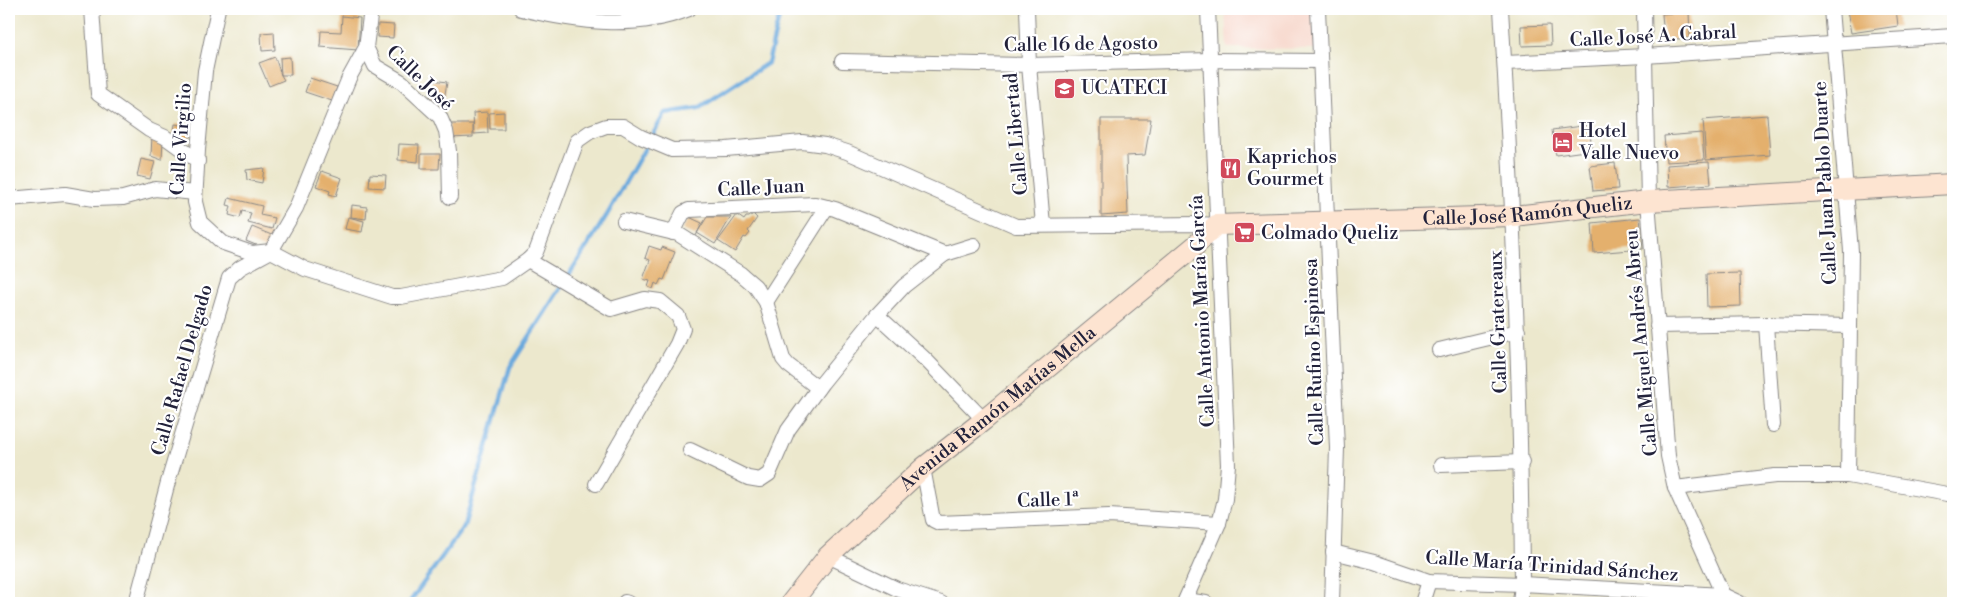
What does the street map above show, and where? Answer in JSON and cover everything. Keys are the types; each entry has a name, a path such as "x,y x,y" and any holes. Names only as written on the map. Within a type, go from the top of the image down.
{"street":[{"path":"92,9 98,94 149,130 165,136 198,162"},
{"name":"Calle Virgilio","path":"218,9 205,71 195,202 200,222 223,243 252,253 271,251"},
{"path":"371,9 366,47 349,78 296,208 271,251 305,269 392,297 401,297 502,278 528,260 611,309 645,299 660,301 678,316 683,329 678,344 596,484"},
{"path":"521,9 580,21 622,24 654,19 689,9"},
{"name":"Calle Libertad","path":"1027,9 1029,66 1042,225"},
{"name":"Calle Antonio María García","path":"1185,602 1219,523 1225,499 1228,465 1208,9"},
{"name":"Calle Rufino Espinosa","path":"1318,9 1336,448 1332,603"},
{"name":"Calle Gratereaux","path":"1501,9 1518,331 1522,462 1522,584 1520,603"},
{"name":"Calle Miguel Andrés Abreu","path":"1644,9 1648,201 1668,456 1675,488 1723,599"},
{"name":"Calle Juan Pablo Duarte","path":"1831,9 1848,190 1851,251 1848,476"},
{"name":"Calle José A. Cabral","path":"1505,63 1953,36"},
{"name":"Calle José","path":"366,47 375,66 402,82 440,117 446,131 449,152 450,197"},
{"name":"Calle 16 de Agosto","path":"842,61 1029,66 1210,60 1320,61"},
{"name":"Calle José Ramón Queliz","path":"528,260 536,252 576,141 590,132 606,126 623,126 641,137 672,150 726,149 802,142 825,145 847,152 1016,226 1216,225 1513,216 1648,201 1953,184"},
{"path":"9,199 65,194 94,199 123,198 155,189 195,192"},
{"name":"Calle Juan","path":"673,233 683,213 689,210 802,203 827,207 945,254"},
{"path":"766,302 827,207"},
{"path":"624,221 678,234 741,274 755,286 766,302 783,359 818,388"},
{"name":"Avenida Ramón Matías Mella","path":"792,603 828,556 923,468 1195,246 1216,225"},
{"path":"690,450 748,478 760,480 769,474 788,430 818,388 877,314 904,286 945,254 974,245"},
{"name":"Calle Rafael Delgado","path":"136,603 168,482 229,278 240,268 271,251"},
{"path":"877,314 984,420"},
{"path":"1657,326 1766,324 1849,326"},
{"path":"1766,324 1773,425"},
{"path":"1439,350 1518,331"},
{"path":"1441,465 1522,462"},
{"name":"Calle 1ª","path":"923,468 934,520 939,524 1109,516 1219,523"},
{"path":"1675,488 1775,476 1848,476 1947,494"},
{"name":"Calle María Trinidad Sánchez","path":"1334,552 1374,562 1429,581 1522,584 1723,599 1740,603"},
{"path":"828,556 897,589 941,603"},
{"path":"1422,603 1429,581"},
{"path":"1185,602 1206,603"}],"shaded area":[{"path":"1225,9 1313,9 1315,49 1227,48"}],"building":[{"path":"1896,9 1898,26 1851,33 1847,10"},
{"path":"1689,12 1690,38 1664,40 1662,14"},
{"path":"342,16 360,18 358,50 320,47 321,31 341,32"},
{"path":"378,24 394,25 393,38 377,37"},
{"path":"1550,25 1551,45 1522,46 1521,26"},
{"path":"274,32 275,50 262,51 261,33"},
{"path":"275,57 284,80 269,86 259,63"},
{"path":"290,57 291,75 281,75 280,58"},
{"path":"310,78 337,87 332,101 305,92"},
{"path":"433,80 447,82 444,100 430,98"},
{"path":"487,112 488,133 474,134 473,113"},
{"path":"504,112 504,129 490,129 489,113"},
{"path":"1767,115 1770,155 1706,160 1703,120"},
{"path":"1101,119 1151,119 1145,155 1126,156 1128,214 1101,216"},
{"path":"175,124 192,127 189,140 173,136"},
{"path":"449,124 473,124 473,137 449,138"},
{"path":"1589,125 1592,150 1556,155 1552,130"},
{"path":"1702,133 1704,160 1666,162 1664,136"},
{"path":"152,135 163,139 162,160 151,156"},
{"path":"399,144 419,145 418,162 398,160"},
{"path":"421,154 440,154 439,169 421,169"},
{"path":"141,159 155,162 150,179 137,176"},
{"path":"1709,162 1711,184 1668,187 1667,165"},
{"path":"1615,163 1618,189 1593,191 1590,166"},
{"path":"264,168 262,183 247,180 246,170"},
{"path":"322,171 342,178 336,196 329,194 330,191 316,186"},
{"path":"370,174 386,175 385,188 369,187"},
{"path":"229,198 262,206 260,215 275,218 272,229 248,223 251,213 242,211 240,218 229,215 231,206 227,205"},
{"path":"352,205 367,207 366,219 351,217"},
{"path":"753,214 757,218 748,231 750,233 746,238 744,237 735,252 718,241 737,215 744,220"},
{"path":"348,217 364,221 362,232 345,229"},
{"path":"689,217 702,223 696,236 682,230"},
{"path":"707,217 731,217 715,244 697,233"},
{"path":"1640,218 1643,249 1594,253 1592,223"},
{"path":"252,227 274,236 268,250 246,241"},
{"path":"649,246 661,250 662,247 675,252 664,280 661,279 658,285 655,283 653,289 648,287 650,281 643,279 650,260 645,258"},
{"path":"1740,273 1741,306 1707,307 1706,274"}],"waterway":[{"path":"409,603 464,526 510,367 607,215 665,113 699,108 768,63 781,9"}],"place":[{"name":"UCATECI","path":"1065,88"},
{"name":"Hotel Valle Nuevo","path":"1563,142"},
{"name":"Kaprichos Gourmet","path":"1231,168"},
{"name":"Colmado Queliz","path":"1245,233"}]}
